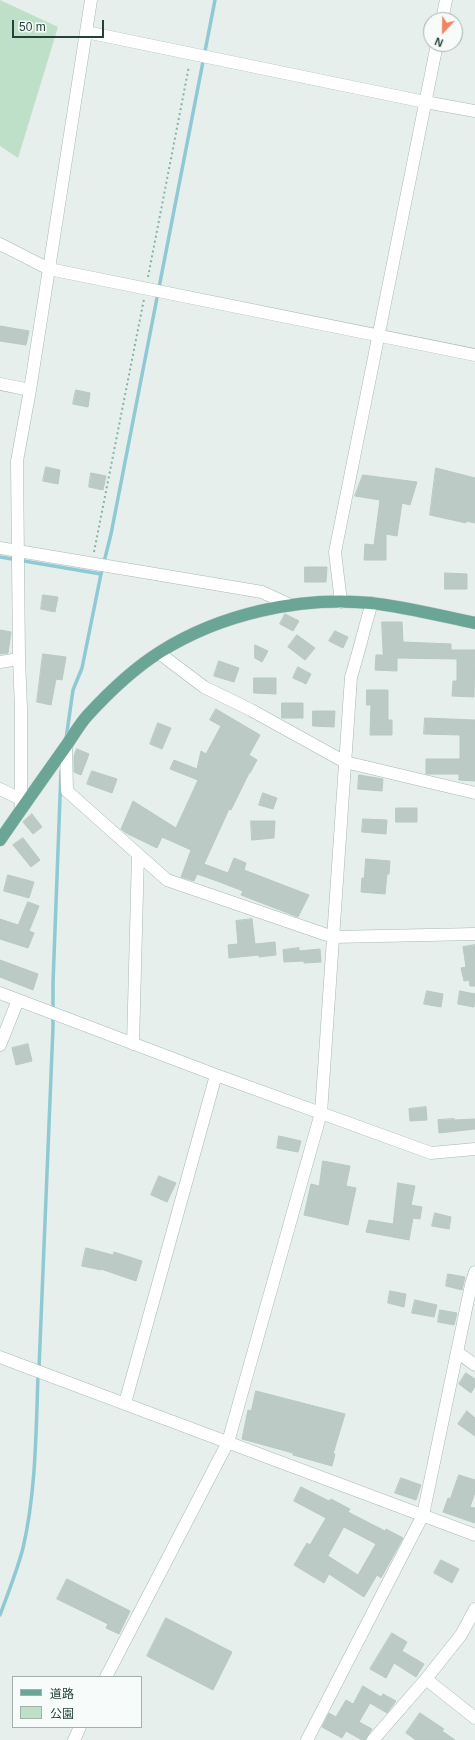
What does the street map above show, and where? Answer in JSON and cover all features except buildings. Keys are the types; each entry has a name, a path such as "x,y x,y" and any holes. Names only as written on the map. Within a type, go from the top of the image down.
{"main road":[{"path":"0,840 21,805 40,783 87,717 120,683 159,653 183,639 243,616 290,605 341,602 372,604 475,624"}],"street":[{"path":"21,805 17,461 30,390 91,0"},
{"path":"444,12 446,0"},
{"path":"86,32 475,111"},
{"path":"341,602 335,552 435,52"},
{"path":"0,244 49,269 475,355"},
{"path":"0,384 30,390"},
{"path":"0,548 262,592 290,605"},
{"path":"107,1676 228,1442 321,1113 350,677 359,653 365,624 372,604"},
{"path":"159,653 204,687 251,710 345,762 475,793"},
{"path":"0,662 19,658"},
{"path":"63,750 67,791 168,880 333,937 475,934"},
{"path":"0,789 21,805"},
{"path":"133,1044 138,854"},
{"path":"0,993 216,1075 431,1153 475,1150"},
{"path":"0,1045 18,1000"},
{"path":"124,1403 216,1075"},
{"path":"307,1740 423,1515 475,1272"},
{"path":"457,1352 475,1365"},
{"path":"0,1358 475,1535"},
{"path":"373,1740 462,1635 475,1609"},
{"path":"426,1679 475,1718"},
{"path":"74,1740 80,1728"}],"path":[{"path":"94,564 191,54"}],"green space":[{"path":"0,0 58,27 18,158 0,146"}],"waterway":[{"path":"66,739 73,690 82,668 101,574 111,534 215,0"},
{"path":"0,557 101,574"},
{"path":"39,1368 53,1027 53,983 61,771"},
{"path":"0,1615 23,1548 31,1505 35,1462 38,1375"}]}
